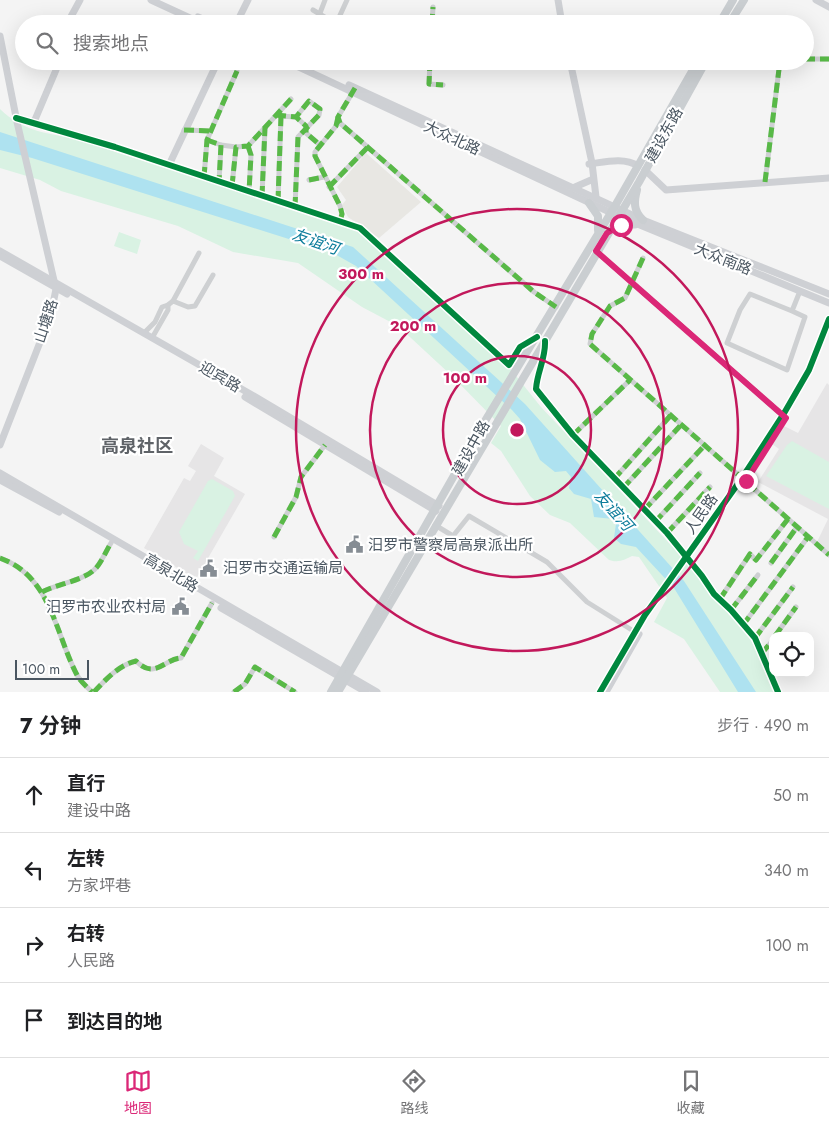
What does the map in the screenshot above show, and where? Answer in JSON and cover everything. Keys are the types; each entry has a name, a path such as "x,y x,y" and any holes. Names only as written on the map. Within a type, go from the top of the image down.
{"main road":[{"path":"72,15 80,0"},
{"path":"151,0 184,15"},
{"path":"162,0 194,15"},
{"path":"240,15 248,0"},
{"path":"556,0 559,15"},
{"path":"724,15 733,0"},
{"path":"735,15 744,0"},
{"path":"816,0 829,5"},
{"path":"823,0 829,5"},
{"path":"0,36 16,118 16,129"},
{"path":"0,58 16,129"},
{"path":"34,122 56,70"},
{"path":"170,165 184,130 214,70"},
{"name":"大众北路","path":"307,70 575,187 592,198"},
{"name":"大众北路","path":"319,70 354,90 617,211"},
{"path":"571,70 590,164 592,198"},
{"name":"建设东路","path":"617,211 693,70"},
{"name":"建设东路","path":"617,211 638,182 641,168 701,70"},
{"name":"山塘路","path":"0,445 51,314 53,285 16,129"},
{"path":"590,164 632,162 666,190 829,174"},
{"path":"590,164 592,198 600,220 598,233"},
{"path":"765,180 829,178"},
{"path":"575,187 591,180"},
{"path":"607,233 621,225 642,223 634,204 638,182"},
{"name":"建设中路","path":"331,692 344,676 533,357 545,341 607,233 617,211"},
{"name":"建设中路","path":"338,692 344,676 525,353 556,307 598,233 617,211"},
{"name":"大众南路","path":"617,211 829,303"},
{"name":"大众南路","path":"642,223 829,294"},
{"name":"迎宾路","path":"0,251 53,285 144,333 437,508"},
{"name":"迎宾路","path":"0,256 76,298 437,508"},
{"name":"山塘路","path":"0,433 49,313 53,285"},
{"name":"人民路","path":"785,417 809,370 829,319"},
{"name":"人民路","path":"600,692 635,632 744,480 785,417 812,372 829,329"},
{"name":"高泉北路","path":"0,473 344,676"},
{"name":"高泉北路","path":"0,480 212,603 344,676"},
{"name":"人民路","path":"606,692 665,590"},
{"path":"344,676 366,692"},
{"path":"344,676 376,692"}],"street":[{"path":"313,10 320,13 326,0"},
{"path":"340,15 347,0"},
{"path":"433,7 433,15"},
{"path":"814,59 829,58"},
{"path":"430,70 429,84 443,85"},
{"path":"765,180 779,70"},
{"path":"204,177 207,140 236,71"},
{"path":"340,221 342,214 340,206 315,156 320,145 336,126 338,118 354,90"},
{"path":"207,140 221,145 248,146 265,127 279,116 291,99"},
{"path":"295,207 298,137 318,115 320,109 310,101 296,117"},
{"path":"279,116 296,117 306,126 306,133 320,145"},
{"path":"278,201 279,116"},
{"path":"16,118 170,165 360,228 384,248 509,365 520,346 537,337"},
{"path":"338,118 340,123 534,292 556,307"},
{"path":"262,196 265,127"},
{"path":"184,130 211,131"},
{"path":"219,182 221,145"},
{"path":"248,146 251,155 249,192"},
{"path":"232,186 236,147"},
{"path":"329,187 368,147"},
{"path":"309,180 324,176"},
{"path":"596,251 785,417"},
{"path":"152,338 199,253"},
{"path":"643,258 624,298 610,306 592,334 590,344 671,415 680,426 705,444 829,555"},
{"path":"144,333 154,322 162,307 171,303 188,307 195,306 213,275"},
{"path":"792,311 800,291"},
{"path":"750,294 792,311 805,317 787,370 726,343 740,310 750,294"},
{"path":"545,341 546,354 537,376 536,389 573,435 667,533 685,562 702,576 714,594 731,610 755,638 778,692"},
{"path":"573,435 630,380"},
{"path":"614,479 671,415"},
{"path":"623,488 680,426"},
{"path":"644,510 705,444"},
{"path":"274,537 296,497 301,477 326,445"},
{"path":"655,522 700,473"},
{"path":"667,533 710,487"},
{"path":"435,525 453,536 469,516 547,562 587,602 635,632"},
{"path":"720,599 750,554 756,560 788,519"},
{"path":"771,563 797,527"},
{"path":"743,625 808,537"},
{"path":"42,592 56,584 76,580 94,570 111,543"},
{"path":"0,558 22,571 42,592 54,616 78,676 93,692 114,672 129,663 136,661 153,669 161,668 177,658 181,658 212,603"},
{"path":"731,610 758,574"},
{"path":"755,638 793,586"},
{"path":"779,632 796,607"},
{"path":"762,653 769,645"},
{"path":"234,692 245,684 255,667 295,692"}],"shaded area":[{"path":"366,153 421,202 379,238 348,217 342,205 346,200 337,187"},
{"path":"827,383 829,385 829,553 817,542 828,519 758,482 779,449 772,444 784,426 798,433"},
{"path":"201,444 224,458 214,476 245,494 196,579 144,548 184,478 190,481 196,471 188,466"}],"green space":[{"path":"0,109 16,122 33,130 72,138 342,224 376,243 512,371 541,407 701,577 752,642 762,660 774,692 720,692 684,639 654,622 667,598 639,557 632,556 619,561 609,560 570,523 550,515 530,496 501,451 491,443 501,426 452,376 398,326 362,307 298,263 233,252 178,226 61,191 40,180 0,168"},
{"path":"119,232 141,240 137,254 114,246"},
{"path":"792,441 829,462 829,509 766,476 787,445"},
{"path":"212,479 233,491 235,496 198,561 193,558 198,551 184,544 179,532 208,481"}],"water":[{"name":"友谊河","path":"0,132 353,247 525,404 684,581 756,692 738,692 674,588 636,547 621,544 614,538 616,524 613,519 594,517 591,499 574,494 569,488 571,477 566,471 555,472 540,460 520,419 512,410 356,266 333,253 32,158 0,150"}],"marked path":[{"path":"433,7 433,15"},
{"path":"814,59 829,59"},
{"path":"430,70 429,84 443,85"},
{"path":"765,182 779,70"},
{"path":"204,177 207,140 237,71"},
{"path":"355,88 338,117 340,123 534,292 556,307"},
{"path":"232,186 236,147 248,146 291,99"},
{"path":"295,207 298,137 319,115 320,109 309,101 296,117"},
{"path":"276,115 296,117 306,126 306,133 320,145"},
{"path":"278,201 281,116"},
{"path":"338,117 336,126 315,152 315,156 340,206 342,214 340,221"},
{"path":"262,196 265,127"},
{"path":"184,130 211,131"},
{"path":"207,140 221,145 219,182"},
{"path":"248,146 251,155 249,192"},
{"path":"329,187 368,147"},
{"path":"309,180 324,177"},
{"path":"596,251 786,418"},
{"path":"643,258 625,298 610,306 592,334 590,344 829,555"},
{"path":"573,435 630,380"},
{"path":"614,479 671,415"},
{"path":"623,488 680,426"},
{"path":"274,537 296,497 301,477 325,445"},
{"path":"644,510 705,445"},
{"path":"655,522 700,473"},
{"path":"667,533 710,487"},
{"path":"720,599 750,554 756,560 788,519"},
{"path":"771,563 797,527"},
{"path":"743,625 808,537"},
{"path":"42,592 89,574 99,564 111,543"},
{"path":"0,558 17,566 41,592 77,675 92,692"},
{"path":"731,610 758,575"},
{"path":"755,638 793,587"},
{"path":"94,692 113,673 130,663 136,661 149,669 154,669 181,658 212,603"},
{"path":"778,632 796,607"},
{"path":"762,653 769,645"},
{"path":"234,692 245,684 255,667 295,692"}],"cycle path":[{"path":"16,118 115,147 360,228 509,365 520,347 537,337"},
{"path":"600,692 645,615 742,478 783,415 809,370 829,319"},
{"path":"545,341 536,389 573,435 667,533 714,594 731,610 755,638 778,692"}],"place":[{"name":"汨罗市警察局高泉派出所","path":"354,545"},
{"name":"汨罗市交通运输局","path":"209,568"},
{"name":"汨罗市农业农村局","path":"180,607"}],"district":[{"name":"高泉社区","path":"137,446"}],"route":[{"path":"621,225 607,233 596,251 786,418 746,481"}]}
